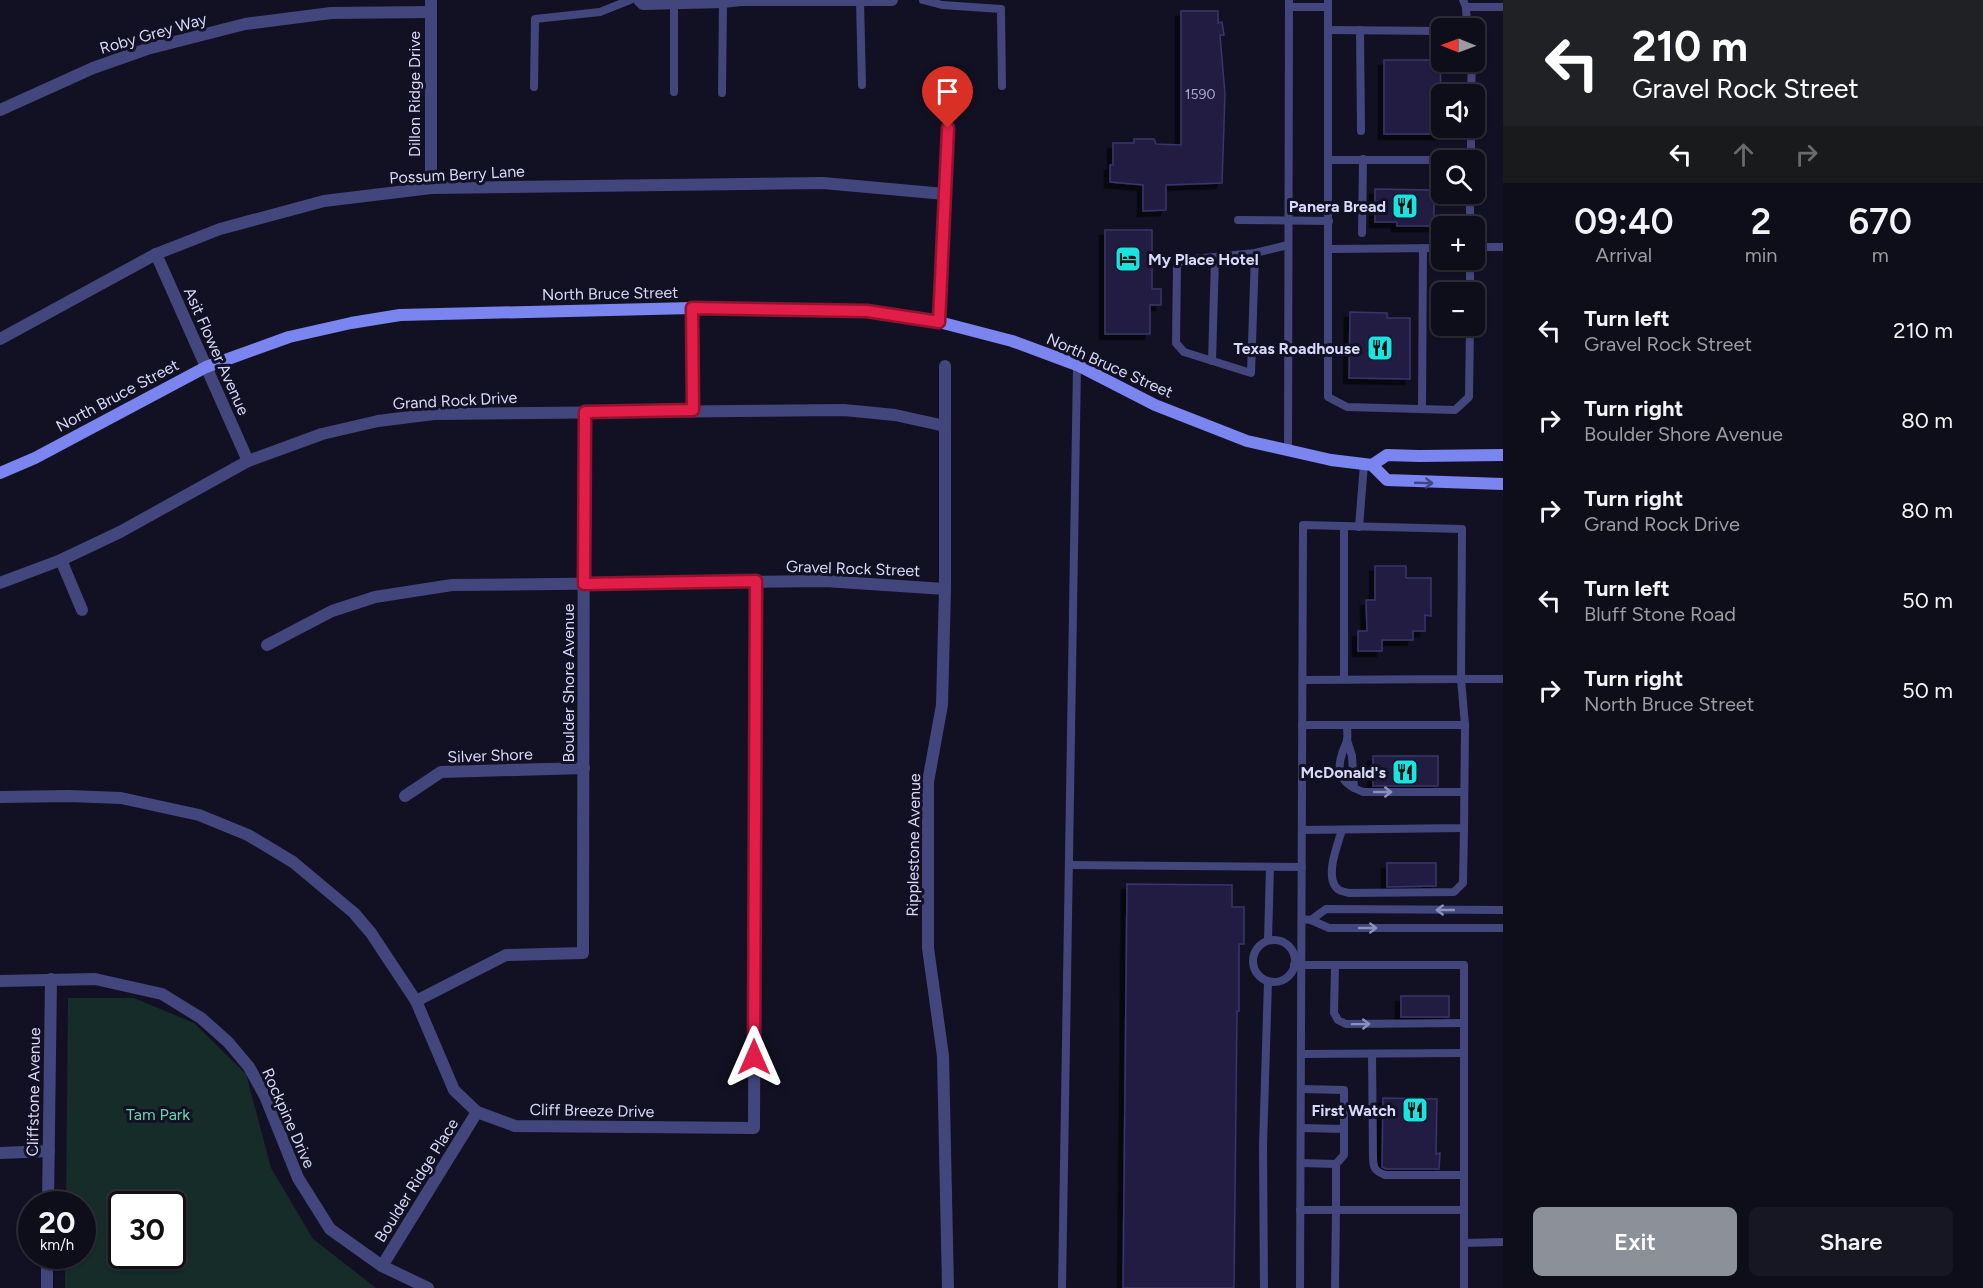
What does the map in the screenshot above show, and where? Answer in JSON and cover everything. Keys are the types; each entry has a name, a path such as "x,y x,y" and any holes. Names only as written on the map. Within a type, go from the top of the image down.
{"street":[{"path":"639,0 642,4 741,0 892,0"},
{"name":"Roby Grey Way","path":"0,110 93,68 136,52 245,24 331,13 431,6"},
{"name":"Dillon Ridge Drive","path":"431,6 431,188"},
{"path":"939,322 948,128"},
{"name":"Possum Berry Lane","path":"0,339 156,254 220,229 324,201 431,188 823,183 945,194"},
{"name":"Asit Flower Avenue","path":"156,254 248,460"},
{"path":"692,308 693,410"},
{"name":"North Bruce Street","path":"0,473 35,458 206,366 289,337 400,315 692,308 867,311 939,322 1012,341 1077,365 1155,405 1247,441 1331,460 1368,464 1387,455 1503,455"},
{"name":"Ripplestone Avenue","path":"945,366 945,588 942,705 928,782 928,948 943,1056 948,1288"},
{"name":"Grand Rock Drive","path":"0,583 61,560 120,532 248,460 322,434 378,421 434,414 844,410 895,416 945,426"},
{"name":"Boulder Shore Avenue","path":"416,1001 506,955 583,953 585,412"},
{"name":"North Bruce Street","path":"1368,464 1387,480 1503,484"},
{"path":"61,560 82,610"},
{"name":"Cliff Breeze Drive","path":"0,798 69,796 122,798 199,815 248,835 293,862 354,913 371,933 416,1001 454,1090 477,1112 515,1126 754,1128 756,581"},
{"name":"Gravel Rock Street","path":"267,645 332,612 375,597 452,585 825,581 945,588"},
{"name":"Silver Shore","path":"405,796 441,772 584,768"},
{"name":"Rockpine Drive","path":"0,981 95,979 162,994 201,1018 228,1042 249,1067 265,1096 298,1178 330,1229 382,1266 428,1288"},
{"name":"Cliffstone Avenue","path":"48,1191 51,980"},
{"name":"Boulder Ridge Place","path":"382,1266 477,1112"},
{"path":"0,1153 48,1151"},
{"path":"47,1269 47,1288"}],"lane":[{"path":"534,87 535,19 600,12 630,0"},
{"path":"860,0 862,85"},
{"path":"923,0 942,5 1001,9 1002,86"},
{"path":"722,93 723,2"},
{"path":"674,3 674,92"},
{"path":"1288,450 1289,3 1328,4 1328,397 1347,407 1455,410 1469,396 1470,336"},
{"path":"1466,18 1465,3 1503,7"},
{"path":"1328,30 1431,31"},
{"path":"1360,30 1360,131"},
{"path":"1362,233 1363,159"},
{"path":"1328,160 1431,160"},
{"path":"1238,220 1329,221"},
{"path":"1255,253 1251,373 1184,352 1176,343 1177,264 1184,260 1255,253 1288,245"},
{"path":"1485,247 1503,247"},
{"path":"1422,409 1423,248"},
{"path":"1329,249 1431,248"},
{"path":"1212,361 1215,258"},
{"path":"1062,1288 1077,365"},
{"path":"1359,526 1368,464"},
{"path":"1300,1288 1301,1054 1298,966 1302,919 1303,525 1462,529 1461,679 1465,725 1463,883 1454,892 1349,893 1339,890 1332,880 1332,864 1342,830"},
{"path":"1344,526 1344,679"},
{"path":"1302,680 1503,679"},
{"path":"1302,725 1465,725"},
{"path":"1347,725 1347,740 1341,756 1340,773 1346,784 1363,792 1464,792"},
{"path":"1302,830 1464,828"},
{"path":"1069,865 1302,867"},
{"path":"1268,940 1270,867"},
{"path":"1311,920 1326,909 1503,909"},
{"path":"1302,919 1311,920 1329,928 1503,928"},
{"path":"1298,966 1290,947 1279,940 1268,940 1260,945 1256,950 1253,964 1259,976 1268,981 1279,981 1298,966 1464,965 1464,1288"},
{"path":"1335,966 1334,1013 1338,1020 1346,1024 1464,1023"},
{"path":"1264,1288 1263,1146 1268,981"},
{"path":"1301,1054 1464,1053"},
{"path":"1372,1054 1373,1166 1376,1171 1385,1175 1464,1175"},
{"path":"1301,1089 1344,1090 1344,1155 1336,1164 1335,1288"},
{"path":"1301,1128 1344,1129"},
{"path":"1301,1163 1336,1164"},
{"path":"1300,1210 1464,1210"},
{"path":"1464,1243 1503,1242"}],"green space":[{"name":"Tam Park","path":"68,998 134,998 194,1023 246,1074 271,1168 313,1239 376,1288 65,1288 65,1269 96,1269 96,1191 66,1191"}],"building":[{"path":"1181,11 1218,11 1218,23 1222,22 1224,35 1220,35 1225,94 1222,183 1166,185 1166,210 1143,211 1143,185 1110,182 1113,143 1134,143 1134,139 1154,139 1156,144 1181,145"},
{"path":"1384,60 1431,60 1431,72 1440,72 1441,84 1431,84 1431,134 1384,134"},
{"name":"Panera Bread","path":"1375,189 1431,190 1434,216 1431,216 1431,226 1397,226 1397,222 1375,222"},
{"name":"My Place Hotel","path":"1105,230 1152,230 1152,289 1161,289 1161,305 1150,305 1150,334 1105,334"},
{"name":"Texas Roadhouse","path":"1350,312 1387,313 1387,318 1410,318 1410,379 1349,378"},
{"path":"1375,566 1406,566 1406,578 1431,578 1431,616 1425,615 1425,631 1413,631 1413,640 1382,640 1382,651 1358,651 1358,631 1367,631 1366,600 1375,600"},
{"name":"McDonald's","path":"1373,756 1438,756 1438,786 1373,786"},
{"path":"1387,863 1436,863 1436,886 1387,887"},
{"path":"1127,884 1232,885 1232,907 1244,907 1244,944 1239,944 1239,1011 1237,1011 1234,1288 1123,1288"},
{"path":"1401,996 1449,996 1449,1017 1401,1017"},
{"path":"1383,1098 1437,1099 1436,1154 1440,1153 1439,1169 1386,1169 1382,1167"}],"place":[{"name":"Panera Bread","path":"1405,206"},
{"name":"My Place Hotel","path":"1128,259"},
{"name":"Texas Roadhouse","path":"1380,348"},
{"name":"McDonald's","path":"1405,772"},
{"name":"First Watch","path":"1415,1110"}],"route":[{"path":"754,1057 756,581 584,584 585,412 693,410 692,308 867,311 939,322 948,128"}]}
